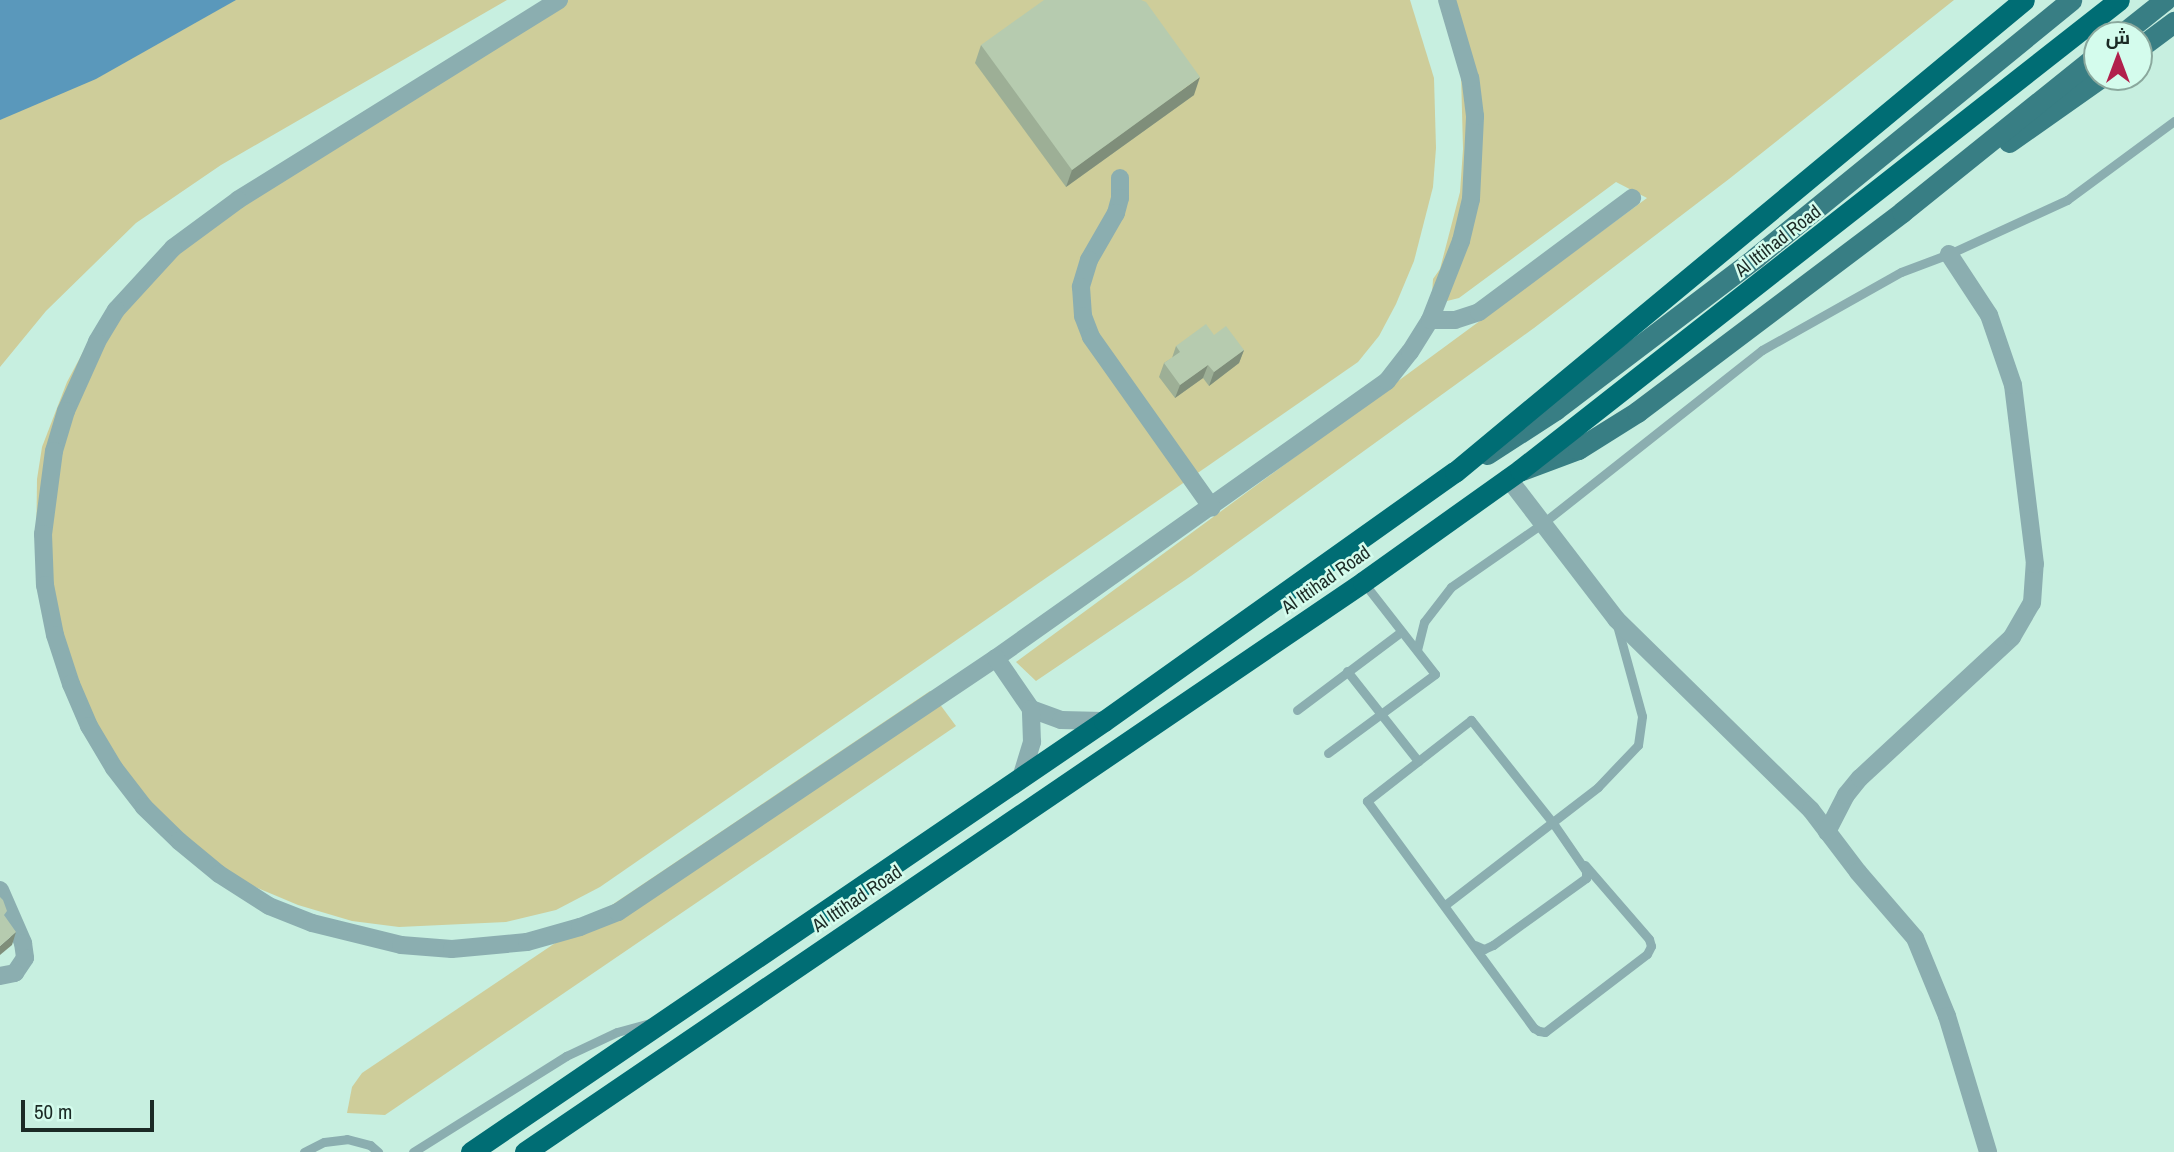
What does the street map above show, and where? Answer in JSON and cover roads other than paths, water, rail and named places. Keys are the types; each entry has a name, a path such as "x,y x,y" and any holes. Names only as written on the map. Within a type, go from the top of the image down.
{"highway":[{"name":"Al Ittihad Road","path":"471,1152 1104,721 1454,472 2024,0"},
{"name":"Al Ittihad Road","path":"525,1152 1363,582 1514,474 2119,0"}],"main road":[{"path":"1454,472 1555,410 1699,302 2071,0"},
{"path":"2139,21 2165,0"},
{"path":"2153,38 2174,22"},
{"path":"1514,474 1568,453 1609,432 1902,212 2083,66"},
{"path":"1902,212 2083,89"}],"street":[{"path":"559,0 200,226 144,277 116,310 97,342 66,411 54,451 43,534 45,585 54,635 89,726 114,768 144,807 179,841 219,874 269,906 312,923 401,945 452,949 527,942 580,927 618,912 996,658 1212,508 1387,381 1430,320 1461,241 1471,199 1476,157 1475,116 1470,78 1447,0"},
{"path":"1120,178 1120,198 1115,213 1088,260 1084,278 1083,316 1091,337 1212,508"},
{"path":"1430,320 1455,320 1479,312 1632,198"},
{"path":"1827,832 1841,804 1860,778 2012,637 2032,603 2035,564 2013,385 1989,315 1949,254"},
{"path":"1514,474 1543,523 1616,620 1682,688 1811,810 1915,938 1947,1016 1987,1152"},
{"path":"996,658 1031,709 1032,742 1021,778"},
{"path":"1031,709 1061,720 1104,721"},
{"path":"0,890 23,943 25,958 15,973 0,976"}],"lane":[{"path":"1417,650 1424,622 1451,587 1543,523 1762,350 1900,272 1949,254 2067,200 2174,121"},
{"path":"1328,753 1435,674 1363,582"},
{"path":"1445,905 1598,788 1638,745 1642,716 1639,698 1616,620"},
{"path":"1297,710 1401,632"},
{"path":"1348,671 1418,761"},
{"path":"1471,720 1585,865 1649,940 1651,946 1647,954 1545,1032 1534,1028 1367,801 1418,761 1471,720"},
{"path":"1475,945 1484,949 1493,945 1586,878 1585,865"},
{"path":"413,1152 566,1056 617,1032 668,1019"},
{"path":"542,1152 559,1129"},
{"path":"304,1152 324,1142 347,1139 370,1145 378,1152"}],"water":[{"path":"0,0 236,0 96,79 0,120"}]}
